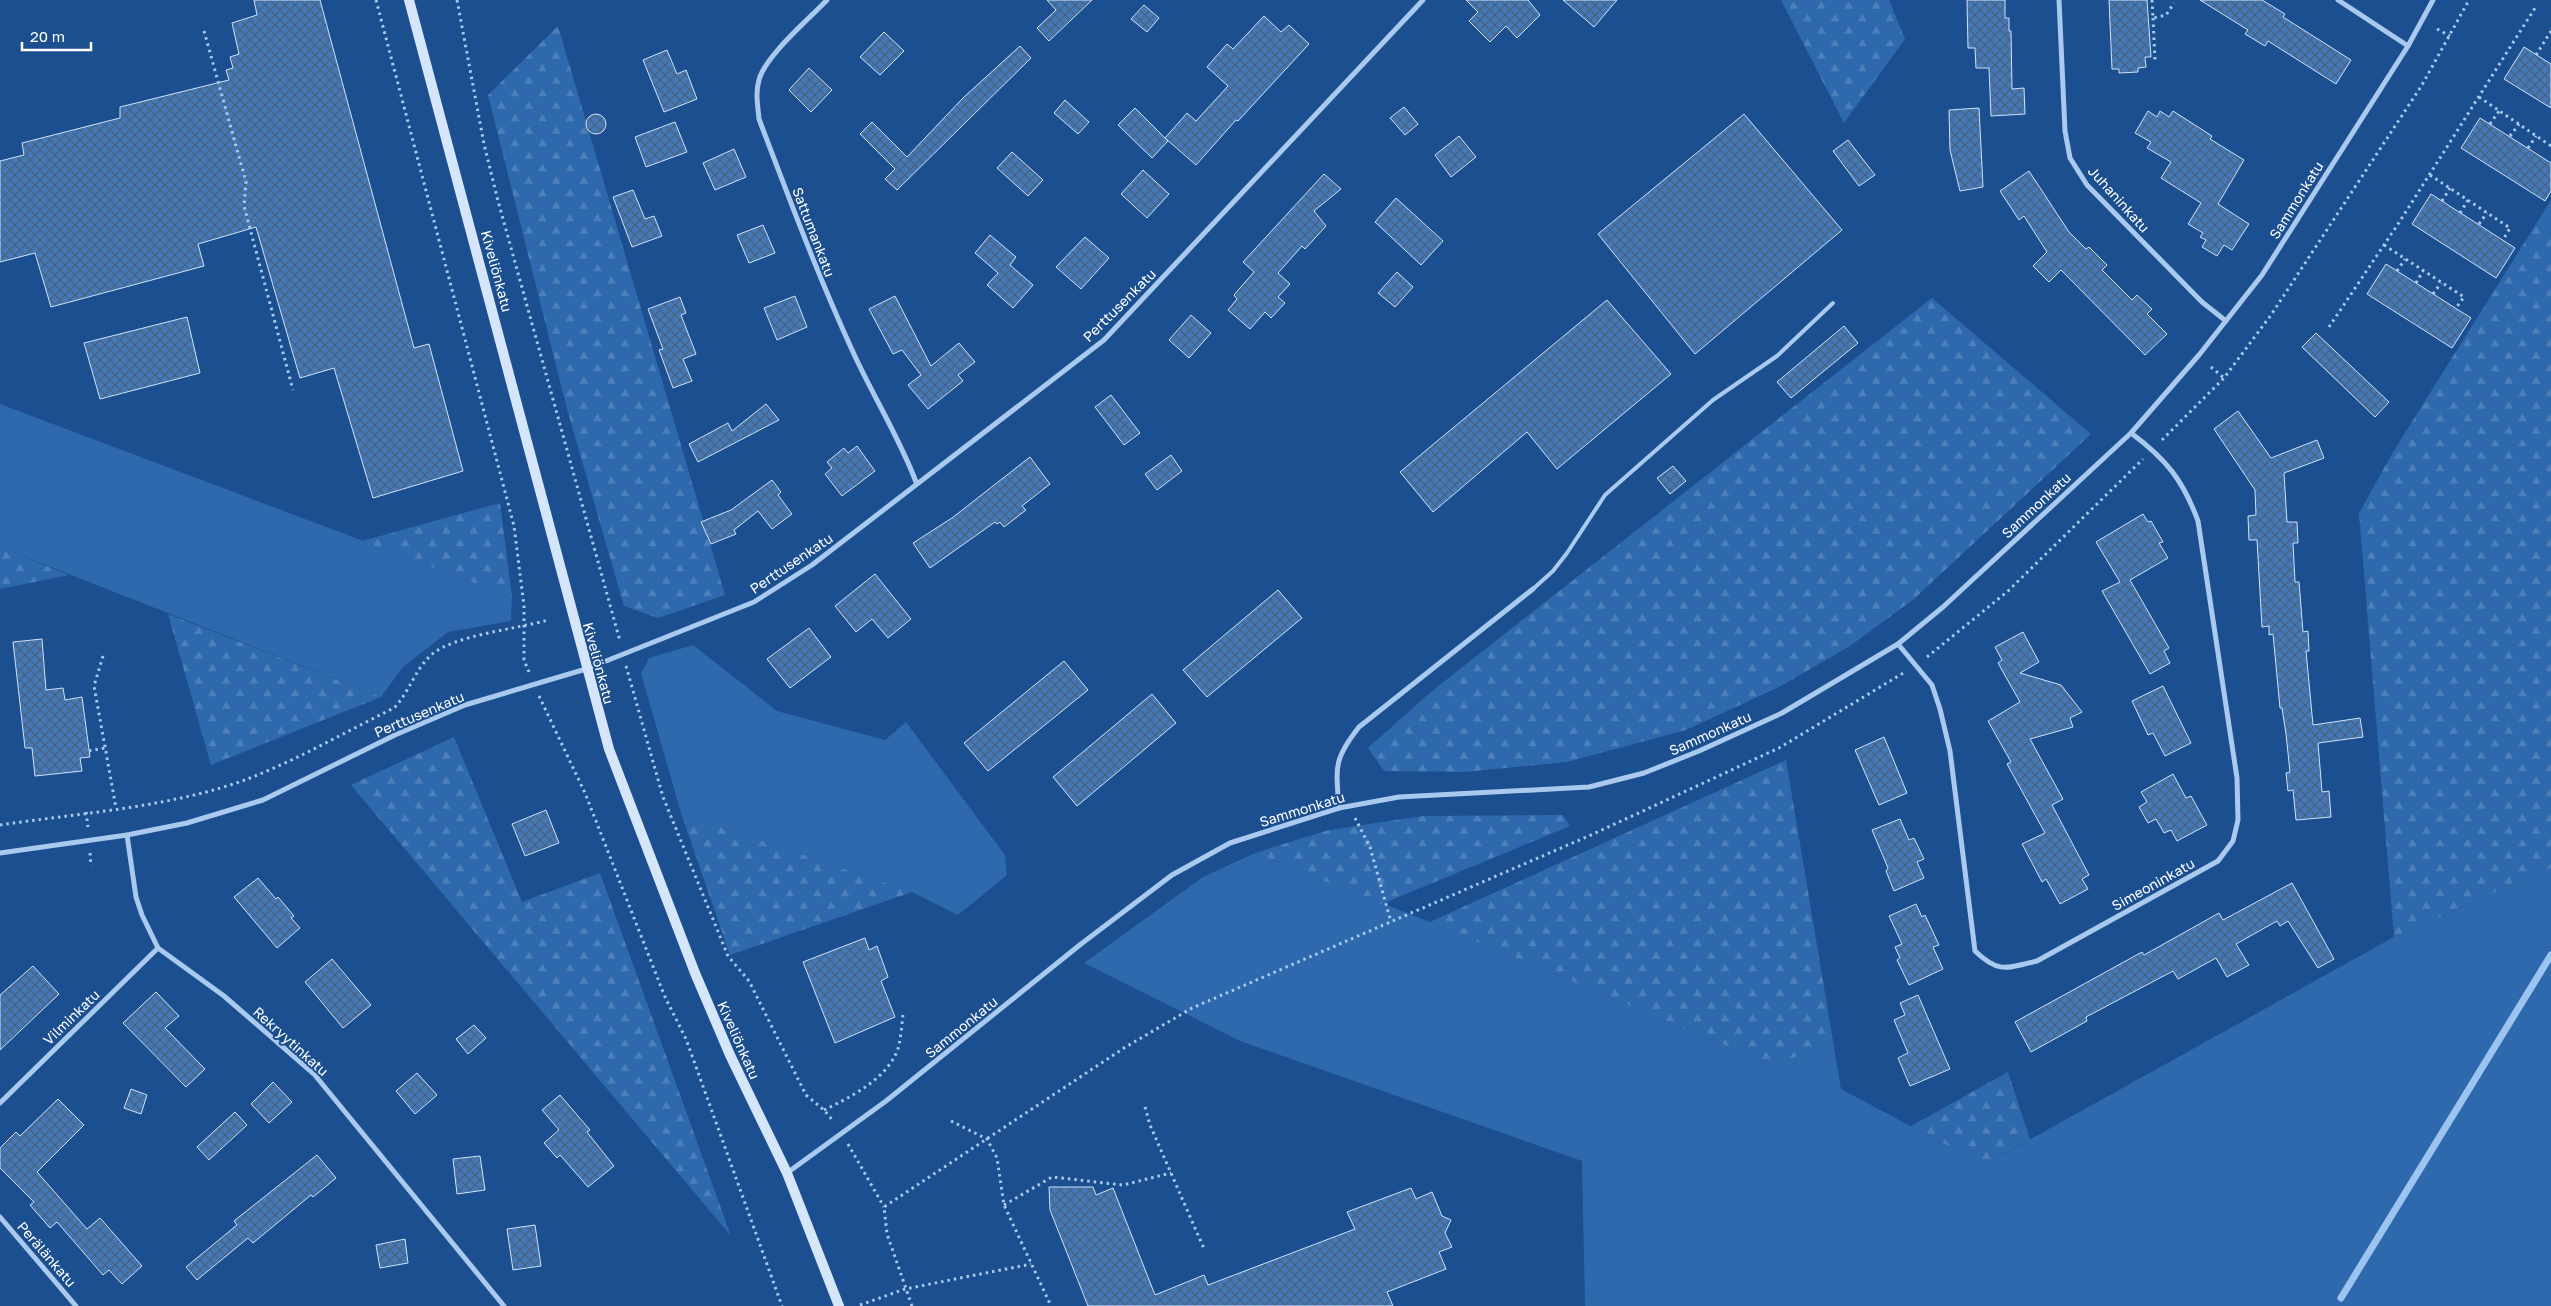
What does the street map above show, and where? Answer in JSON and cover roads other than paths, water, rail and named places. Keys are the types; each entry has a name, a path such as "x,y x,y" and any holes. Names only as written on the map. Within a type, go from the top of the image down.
{"main road":[{"name":"Kiveliönkatu","path":"409,0 608,749 691,964 730,1055 787,1173 839,1306"}],"street":[{"name":"Sattumankatu","path":"828,0 774,54 759,78 756,95 759,120 820,280 860,368 905,453 916,482"},
{"name":"Perttusenkatu","path":"0,853 127,835 187,824 263,800 395,735 465,705 586,669 754,602 812,565 916,482 1104,340 1423,0"},
{"name":"Juhaninkatu","path":"2059,0 2064,131 2070,158 2087,185 2202,302 2226,320"},
{"path":"2338,0 2408,46"},
{"name":"Sammonkatu","path":"787,1173 843,1134 1081,944 1172,875 1230,843 1350,806 1399,798 1589,787 1644,773 1700,751 1782,713 1898,644 1943,607 2131,433 2200,355 2262,275 2408,46 2433,0"},
{"name":"Simeoninkatu","path":"1898,644 1932,685 1940,709 1950,751 1975,951 1990,964 2007,968 2037,961 2218,861 2233,841 2238,820 2236,778 2201,535 2188,492 2152,449 2131,433"},
{"path":"1339,808 1336,771 1341,750 1359,727 1532,590"},
{"name":"Rekryytinkatu","path":"127,835 136,897 148,931 158,948 224,996 314,1074 504,1306"},
{"name":"Vilminkatu","path":"0,1103 158,948"},
{"name":"Perälänkatu","path":"0,1218 76,1306"}],"lane":[{"path":"1532,590 1553,571 1568,553 1605,495 1714,400 1777,356 1833,303"}],"waterway":[{"path":"2341,1298 2551,955"}]}
